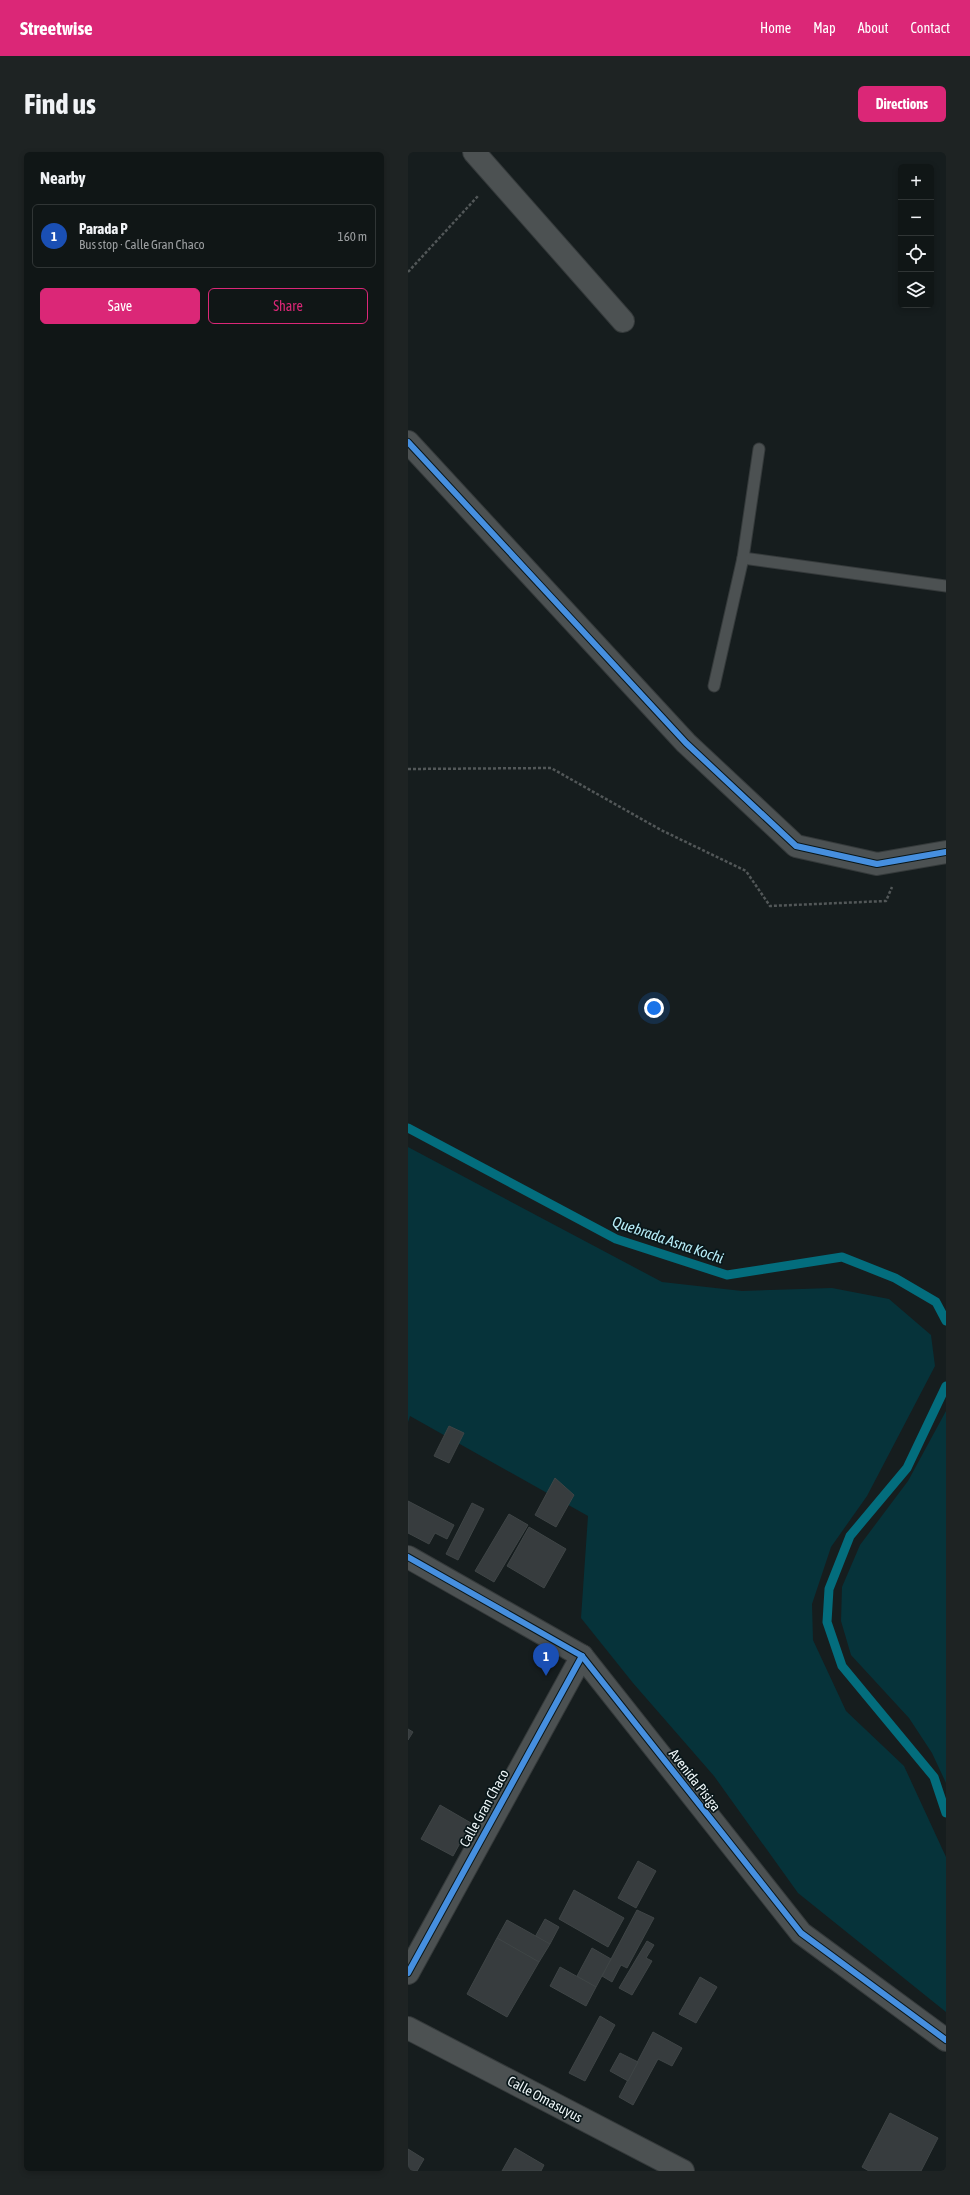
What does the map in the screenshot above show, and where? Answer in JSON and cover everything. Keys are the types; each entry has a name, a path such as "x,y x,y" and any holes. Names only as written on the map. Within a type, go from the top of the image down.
{"street":[{"path":"474,152 623,321"},
{"path":"408,442 686,743 796,846 878,864 946,852"},
{"name":"Avenida Pisiga","path":"408,1557 582,1656 802,1933 946,2040"},
{"name":"Calle Gran Chaco","path":"408,1972 582,1656"},
{"name":"Calle Omasuyus","path":"408,2028 683,2171"}],"lane":[{"path":"714,686 743,558 759,449"},
{"path":"743,558 946,586"}],"path":[{"path":"408,272 496,176"},
{"path":"408,769 551,768 661,830 746,870 770,906 886,902 903,859"}],"shaded area":[{"path":"408,1147 662,1282 742,1291 832,1288 889,1299 931,1335 935,1366 867,1496 831,1547 812,1604 813,1640 846,1711 904,1766 946,1857 946,2012 798,1893 714,1776 633,1683 581,1618 588,1516 410,1416 408,1422"},
{"path":"946,1411 946,1783 932,1753 909,1718 851,1655 841,1621 842,1587 860,1545 908,1481"}],"building":[{"path":"449,1426 464,1433 449,1463 434,1456"},
{"path":"555,1478 574,1495 556,1527 535,1515"},
{"path":"408,1501 454,1525 447,1539 435,1533 429,1544 408,1533"},
{"path":"472,1503 484,1509 458,1560 446,1554"},
{"path":"509,1514 528,1525 494,1582 475,1571"},
{"path":"529,1527 566,1549 544,1588 507,1566"},
{"path":"408,1729 413,1732 408,1740"},
{"path":"440,1805 471,1823 453,1856 421,1839"},
{"path":"638,1861 656,1871 636,1908 618,1898"},
{"path":"574,1890 624,1918 608,1947 559,1919"},
{"path":"637,1910 654,1918 627,1968 621,1965 612,1982 602,1976"},
{"path":"545,1919 559,1927 550,1944 535,1937"},
{"path":"507,1920 550,1944 539,1962 497,1938"},
{"path":"497,1938 539,1962 507,2017 467,1994"},
{"path":"647,1941 654,1945 646,1958 652,1961 632,1995 619,1988"},
{"path":"592,1948 611,1959 596,1987 577,1976"},
{"path":"560,1967 596,1987 586,2006 550,1986"},
{"path":"700,1977 717,1987 696,2023 679,2014"},
{"path":"600,2016 615,2025 585,2081 569,2073"},
{"path":"653,2032 682,2048 672,2066 658,2059 633,2105 619,2097"},
{"path":"620,2053 638,2062 628,2081 610,2071"},
{"path":"890,2113 938,2138 921,2171 869,2171 862,2167"},
{"path":"515,2148 544,2165 541,2171 502,2171"},
{"path":"408,2149 424,2159 417,2171 408,2171"}],"waterway":[{"name":"Quebrada Asna Kochi","path":"408,1128 616,1239 727,1275 842,1257 895,1278 936,1302 946,1321"},
{"name":"Quebrada Asna Kochi","path":"946,1386 907,1468 850,1536 829,1589 827,1622 842,1666 934,1777 946,1813"}],"cycle path":[{"path":"408,442 686,743 796,846 877,864 946,852"},
{"path":"408,1557 582,1656 801,1933 946,2040"},
{"path":"408,1973 582,1656"}],"place":[{"name":"Parada P","path":"546,1676"}]}
